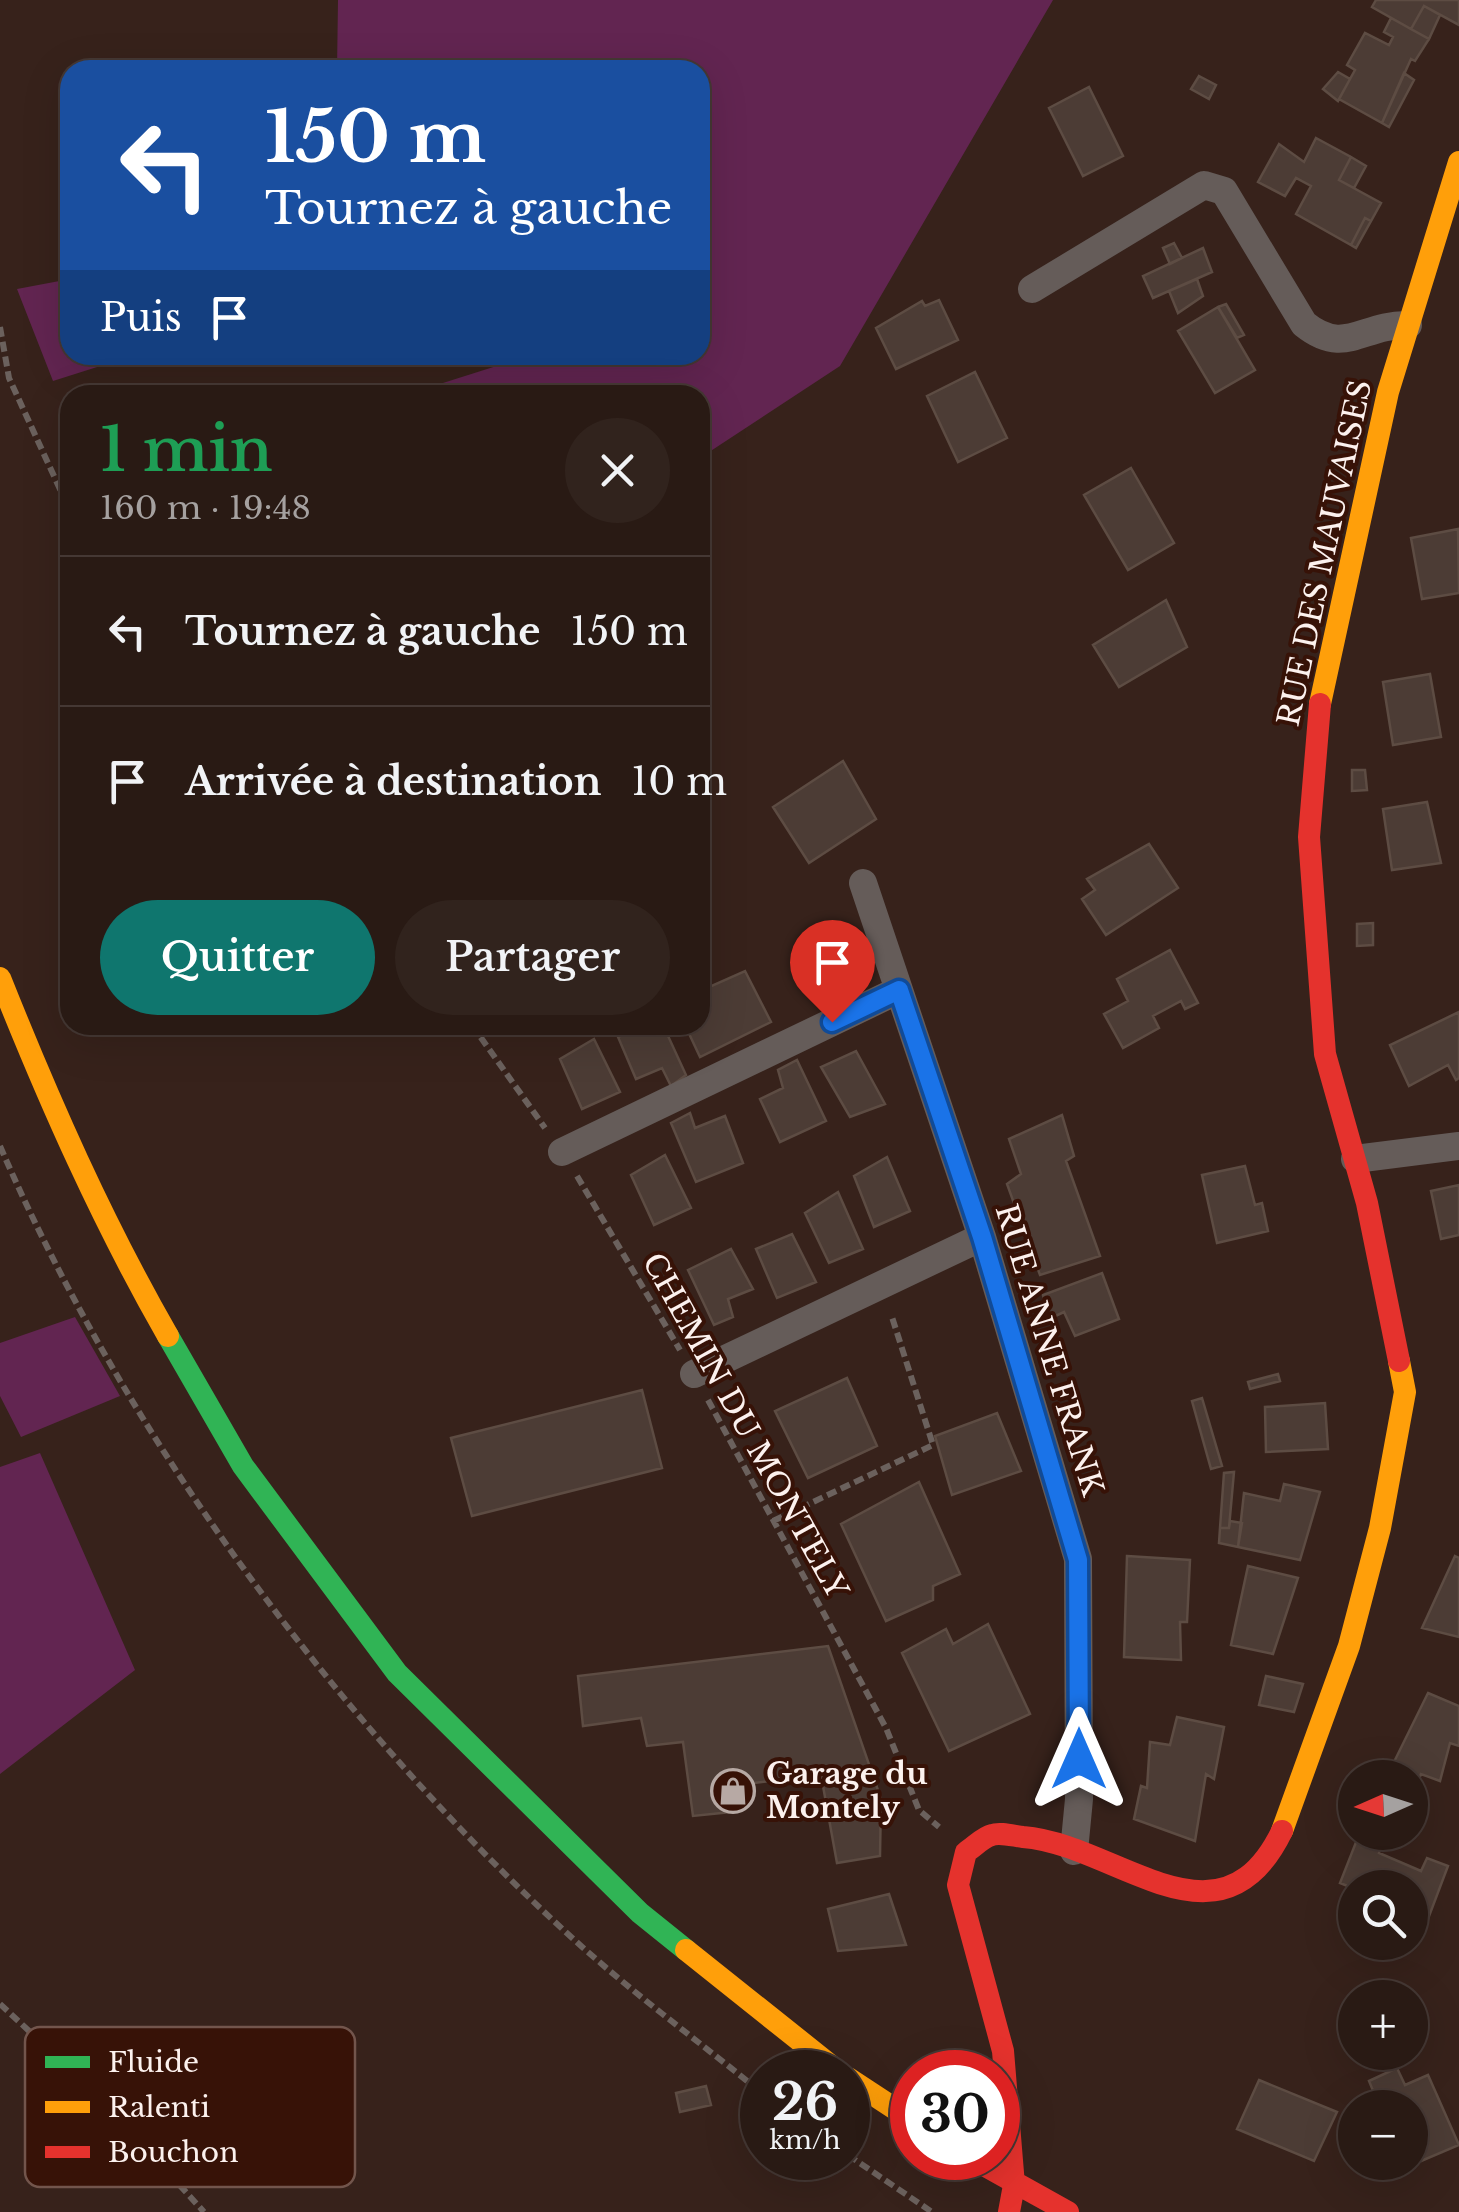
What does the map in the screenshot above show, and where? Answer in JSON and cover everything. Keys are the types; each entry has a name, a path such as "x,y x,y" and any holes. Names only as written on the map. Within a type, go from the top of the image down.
{"street":[{"name":"RUE DES MAUVAISES","path":"966,1852 993,1834 1040,1838 1166,1886 1205,1894 1246,1879 1268,1861 1289,1815 1350,1646 1380,1528 1405,1392 1354,1159 1325,1054 1310,838 1317,719 1388,392 1459,162"},
{"path":"1032,289 1204,185 1224,191 1304,324 1323,339 1343,340 1387,324 1408,325"},
{"name":"RUE ANNE FRANK","path":"864,883 982,1237 1078,1560 1079,1799 1074,1851"},
{"path":"0,978 51,1106 148,1301 243,1466 397,1673 640,1914 812,2050"},
{"path":"562,1152 899,990"},
{"path":"1354,1159 1459,1146"},
{"path":"694,1374 982,1237"},
{"path":"966,1852 958,1885 1004,2051 1014,2186 1010,2212"},
{"path":"1005,2180 1068,2212"}],"path":[{"path":"0,327 9,378 60,490"},
{"name":"CHEMIN DU MONTELY","path":"479,1035 562,1152 694,1374 886,1728 919,1810 966,1852"},
{"path":"774,1521 932,1444 882,1284"},
{"path":"0,2004 25,2027"},
{"path":"870,2169 932,2212"},
{"path":"182,2187 204,2212"}],"shaded area":[{"path":"338,0 1053,0 840,366 710,451 710,385 436,385 500,365 710,365 710,60 337,60"},
{"path":"60,281 60,365 103,365 53,381 17,289"},
{"path":"75,1317 120,1396 21,1437 0,1396 0,1343"},
{"path":"40,1453 135,1670 0,1774 0,1467"}],"building":[{"path":"1376,0 1459,0 1459,25 1424,6 1411,29 1372,7"},
{"path":"1424,6 1440,15 1429,39 1411,29"},
{"path":"1391,18 1429,39 1415,61 1411,59 1382,123 1339,99 1355,70 1347,65 1365,33 1389,45 1393,37 1384,32"},
{"path":"1338,72 1350,79 1338,101 1323,89"},
{"path":"1404,73 1414,80 1389,127 1382,123"},
{"path":"1199,76 1216,85 1209,99 1191,89"},
{"path":"1089,87 1123,156 1083,176 1049,108"},
{"path":"1316,138 1351,157 1339,180 1381,203 1371,221 1365,218 1351,245 1296,214 1311,186 1296,178 1285,196 1258,182 1279,144 1304,162"},
{"path":"1351,157 1366,166 1354,188 1339,180"},
{"path":"1365,218 1371,221 1356,248 1351,245"},
{"path":"1174,243 1182,258 1170,264 1163,248"},
{"path":"1203,248 1212,272 1153,298 1143,276"},
{"path":"1197,279 1203,296 1178,313 1169,291"},
{"path":"939,300 958,340 896,369 876,328 922,301 925,306"},
{"path":"1226,304 1244,335 1237,338 1218,307"},
{"path":"1218,307 1255,370 1215,393 1178,331"},
{"path":"975,372 1007,438 958,462 927,396"},
{"path":"1131,468 1174,543 1128,570 1084,495"},
{"path":"1458,529 1459,593 1422,599 1411,538"},
{"path":"1166,600 1187,647 1119,687 1093,645"},
{"path":"1430,674 1441,737 1393,745 1383,682"},
{"path":"843,761 876,819 809,863 773,807"},
{"path":"1352,770 1365,770 1367,790 1352,791"},
{"path":"1427,802 1441,863 1392,870 1383,809"},
{"path":"1149,844 1178,888 1106,935 1082,899 1095,890 1087,879"},
{"path":"1373,923 1373,945 1357,946 1357,924"},
{"path":"1170,950 1198,1003 1185,1009 1181,1001 1153,1016 1159,1028 1123,1048 1104,1014 1128,1001 1117,979"},
{"path":"745,971 771,1022 700,1057 690,1035 710,1035 710,987"},
{"path":"1459,1012 1459,1078 1456,1080 1448,1065 1409,1086 1390,1045"},
{"path":"668,1035 686,1075 671,1086 662,1068 636,1079 618,1037"},
{"path":"594,1039 620,1092 582,1109 560,1059"},
{"path":"856,1051 885,1104 850,1117 821,1067"},
{"path":"797,1060 826,1121 780,1142 760,1099 783,1088 778,1070"},
{"path":"690,1113 695,1128 725,1116 743,1163 696,1182 671,1123"},
{"path":"1062,1115 1074,1156 1066,1161 1100,1256 1040,1275 1007,1184 1021,1174 1009,1139"},
{"path":"665,1155 691,1208 654,1225 631,1175"},
{"path":"887,1157 910,1211 874,1227 854,1176"},
{"path":"1245,1166 1255,1205 1262,1203 1268,1231 1217,1243 1202,1175"},
{"path":"1459,1185 1459,1235 1441,1239 1431,1191"},
{"path":"838,1192 863,1249 829,1263 805,1213"},
{"path":"792,1234 816,1282 777,1298 756,1249"},
{"path":"731,1249 753,1289 728,1299 733,1317 714,1325 688,1270"},
{"path":"1102,1273 1119,1319 1075,1336 1064,1312 1049,1319 1043,1295"},
{"path":"1278,1374 1280,1381 1250,1389 1248,1382"},
{"path":"847,1378 877,1446 808,1478 775,1411"},
{"path":"642,1390 662,1468 472,1516 451,1438"},
{"path":"1202,1398 1222,1466 1211,1469 1192,1401"},
{"path":"1325,1403 1328,1449 1266,1452 1265,1407"},
{"path":"997,1413 1021,1471 952,1495 935,1436"},
{"path":"1234,1472 1229,1528 1220,1528 1224,1473"},
{"path":"919,1482 960,1574 933,1586 933,1600 886,1621 841,1524"},
{"path":"1284,1484 1320,1492 1300,1560 1238,1547 1244,1493 1280,1501"},
{"path":"1230,1521 1242,1523 1238,1547 1219,1543 1220,1528 1229,1528"},
{"path":"1127,1556 1190,1560 1187,1622 1180,1622 1181,1660 1124,1657"},
{"path":"1455,1556 1459,1558 1459,1637 1422,1628"},
{"path":"1248,1566 1298,1578 1273,1654 1231,1645"},
{"path":"988,1624 1030,1714 949,1751 902,1653 946,1629 953,1644"},
{"path":"828,1646 881,1799 880,1856 837,1863 821,1775 746,1784 731,1812 693,1816 683,1742 647,1746 641,1718 583,1726 578,1676"},
{"path":"1266,1676 1303,1684 1294,1712 1259,1705"},
{"path":"1428,1693 1459,1706 1459,1746 1450,1743 1440,1781 1428,1777 1428,1760 1395,1760"},
{"path":"1177,1717 1224,1727 1214,1779 1206,1774 1195,1841 1134,1819 1141,1786 1147,1788 1150,1742 1170,1745"},
{"path":"1353,1850 1380,1850 1379,1853 1419,1870 1345,1870"},
{"path":"1427,1858 1448,1866 1428,1919 1428,1870 1421,1870"},
{"path":"889,1894 906,1945 838,1951 828,1909"},
{"path":"1393,2070 1398,2070 1405,2085 1428,2075 1459,2145 1428,2158 1428,2090 1373,2090 1369,2081"},
{"path":"1259,2080 1337,2112 1314,2161 1237,2129"},
{"path":"706,2086 711,2105 680,2112 676,2093"}],"traffic: fast":[{"path":"168,1336 243,1466 397,1673 640,1913 686,1950"}],"traffic: slow":[{"path":"1320,704 1388,392 1459,162"},
{"path":"0,978 78,1160 168,1336"},
{"path":"1282,1831 1349,1646 1380,1528 1405,1392 1399,1361"},
{"path":"686,1950 811,2050"},
{"path":"870,2092 890,2106"}],"traffic: jam":[{"path":"1320,704 1309,837 1325,1054 1367,1203 1399,1361"},
{"path":"1009,2212 1014,2185 1003,2051 958,1885 966,1852 992,1835 1023,1837 1058,1844 1164,1885 1197,1891 1228,1887 1257,1868 1282,1831"},
{"path":"1011,2180 1068,2212"}],"place":[{"name":"Garage du Montely","path":"733,1791"}],"route":[{"path":"832,1022 899,990 982,1237 1078,1560 1079,1759"}]}
